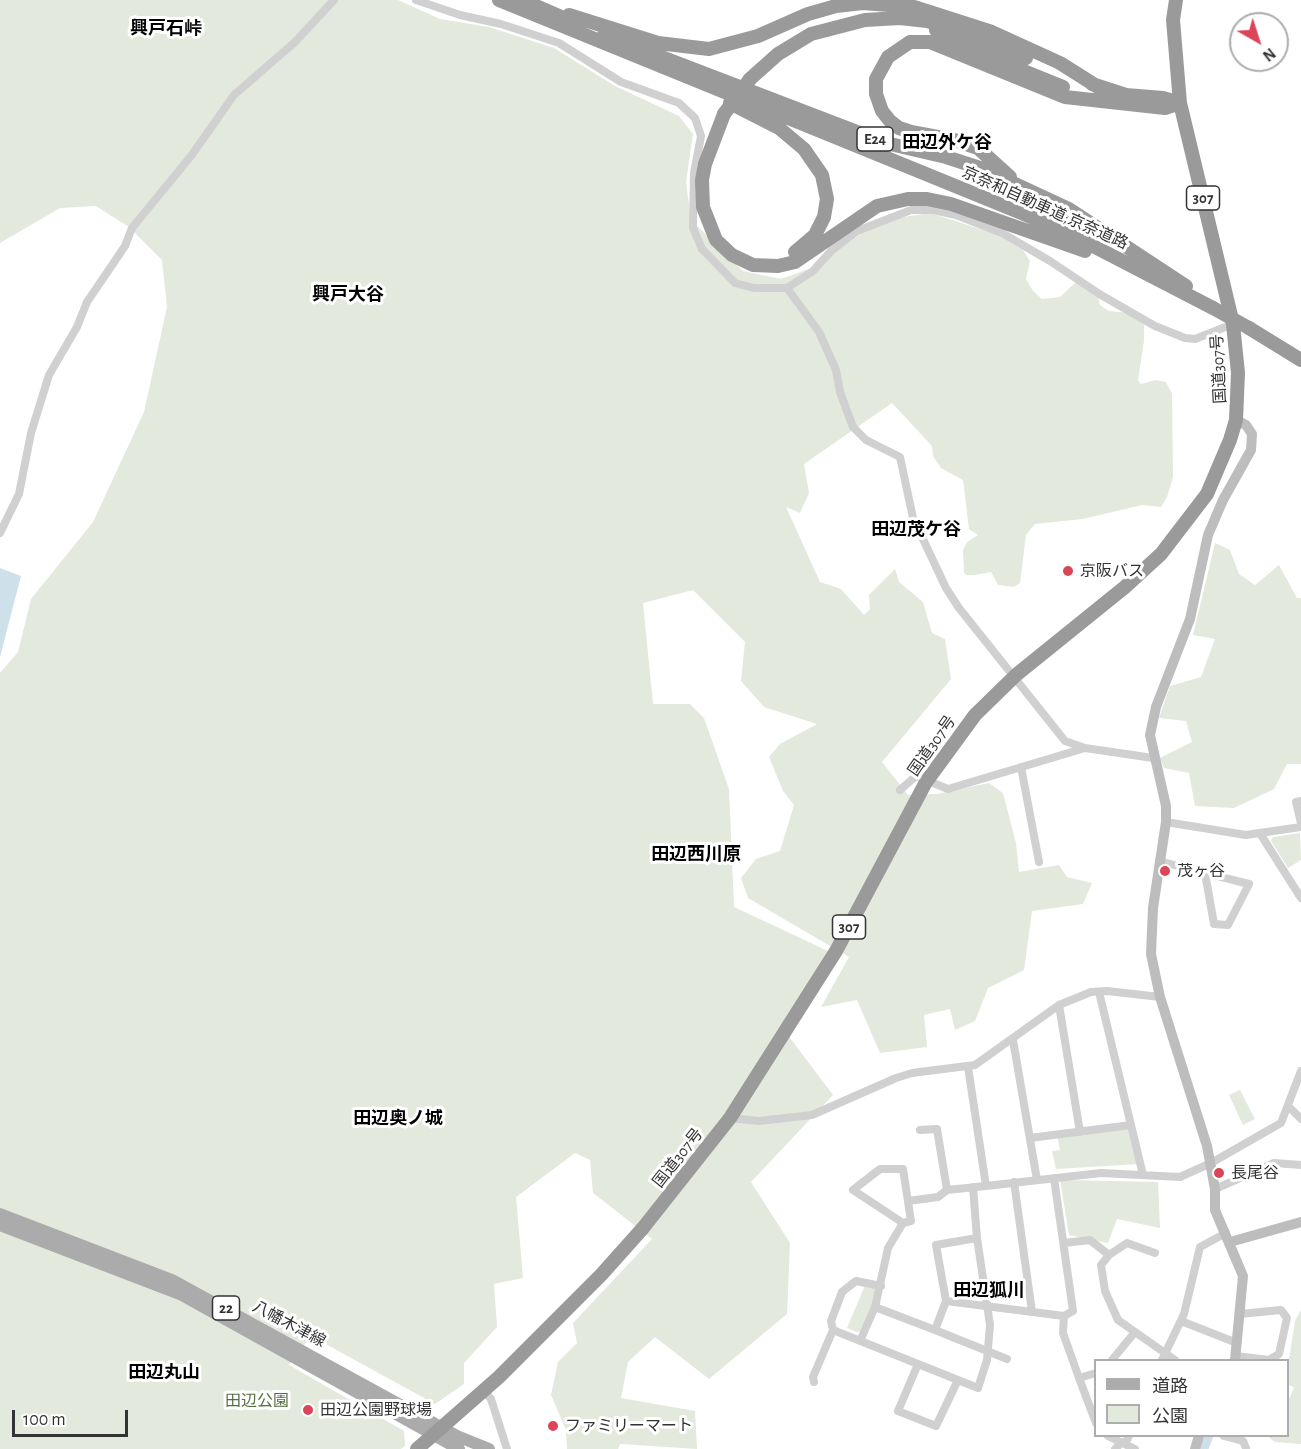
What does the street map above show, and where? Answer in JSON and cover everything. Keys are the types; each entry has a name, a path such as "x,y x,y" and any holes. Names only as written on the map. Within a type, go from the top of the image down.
{"highway":[{"name":"京奈和自動車道;京奈道路","path":"499,0 522,3 886,143 966,163 1020,186 1069,209 1214,305 1301,355"},
{"name":"国道307号","path":"417,1449 484,1391 601,1275 680,1183 730,1118 836,951 928,779 975,715 1016,675 1125,587 1161,554 1207,494 1236,420 1238,373 1233,324 1180,103 1173,20 1176,0"},
{"name":"京奈和自動車道;京奈道路","path":"522,3 1024,214 1191,297 1214,305"},
{"path":"522,3 658,43 709,50 758,36 808,14 836,6 863,3 914,7 992,32 1060,63 1100,93"},
{"path":"522,3 642,67 725,100 768,121 799,145 822,175 827,199 824,217 815,236 792,254 771,258 749,256 730,245 717,227 710,199 710,178 714,157 729,114"},
{"path":"1100,93 989,57 935,30 900,26 864,27 822,38 792,53 753,81 729,114 705,164 702,180 703,207 716,240 732,255 746,262 766,267 795,262 877,206 908,199 927,199 1026,228 1113,262 1191,297"},
{"path":"1020,186 978,148 954,140 911,132 899,128 890,121 882,111 876,94 876,79 888,57 909,42 930,42 1065,97 1100,93 1126,94 1163,98 1180,103"},
{"name":"京奈和自動車道;京奈道路","path":"1250,326 1301,360"}],"main road":[{"name":"八幡木津線","path":"0,1215 172,1280 436,1431 459,1449"},
{"name":"八幡木津線","path":"0,1225 182,1295 436,1431 489,1449"}],"street":[{"path":"0,533 19,494 31,433 49,375 77,327 87,302 125,246 132,228 191,156 234,95 296,42 334,0"},
{"path":"416,0 559,43 621,82 679,103 695,118 701,136 694,172 693,228 702,249 735,283 754,288 787,288 813,271 831,251 857,231 911,210 933,210 956,214 1002,233 1155,326 1185,338 1196,339 1233,324"},
{"path":"787,288 819,332 836,370 840,392 854,427 866,440 900,457 913,518 946,588 959,608 1016,675 1065,741 1085,748 1153,758"},
{"path":"1236,420 1246,425 1252,434 1251,450 1223,500 1208,535 1190,619 1156,707 1150,735 1153,758 1166,806 1166,822 1153,908 1150,954 1160,997 1211,1163 1215,1188 1215,1210 1244,1276 1235,1358 1252,1359"},
{"path":"900,790 916,776 948,789 1085,748"},
{"path":"1021,767 1039,862"},
{"path":"1166,822 1218,832 1261,835 1301,825 1296,802 1301,801"},
{"path":"1261,835 1301,898"},
{"path":"1159,861 1249,884 1228,925 1214,924 1205,873"},
{"path":"730,1118 759,1120 812,1115 912,1073 968,1067 1013,1040 1059,1005 1091,992 1160,997"},
{"path":"1099,992 1143,1175"},
{"path":"1059,1005 1080,1132"},
{"path":"1013,1040 1037,1180"},
{"path":"968,1067 986,1186"},
{"path":"908,1201 938,1197 947,1190 1101,1173 1180,1177 1211,1163 1281,1123 1300,1083 1301,1071"},
{"path":"1288,1106 1301,1119"},
{"path":"1030,1138 1131,1125"},
{"path":"920,1130 937,1130 947,1190"},
{"path":"1215,1188 1274,1163 1301,1165"},
{"path":"860,1341 875,1306 888,1248 903,1223 911,1221 903,1169 880,1169 853,1190 903,1223"},
{"path":"945,1301 1064,1316 1073,1311 1054,1178"},
{"path":"1014,1182 1032,1312"},
{"path":"833,1330 978,1388 988,1352 989,1306 977,1238 973,1187"},
{"path":"1155,1253 1128,1243 1109,1255 1101,1265 1106,1291 1118,1320 1164,1357 1181,1321 1200,1247 1228,1238 1301,1222"},
{"path":"935,1330 945,1301 936,1245 977,1238"},
{"path":"1064,1243 1090,1240 1109,1255"},
{"path":"814,1382 813,1377 833,1330 831,1321 842,1292 856,1281 881,1286"},
{"path":"875,1306 1007,1359"},
{"path":"1240,1314 1281,1310 1287,1318 1279,1354 1271,1359"},
{"path":"1064,1316 1064,1333 1094,1420"},
{"path":"1181,1321 1237,1343"},
{"path":"1113,1359 1135,1332"},
{"path":"918,1364 898,1411 936,1426 958,1380"},
{"path":"1079,1378 1094,1373"},
{"path":"484,1391 491,1399 507,1449"},
{"path":"1110,1437 1135,1449"},
{"path":"1115,1449 1128,1437"},
{"path":"1228,1437 1243,1441 1246,1448"}],"green space":[{"name":"田辺公園","path":"0,0 398,0 440,19 489,27 554,48 615,86 679,116 693,134 686,182 691,220 743,271 781,279 814,267 869,228 897,218 930,213 996,234 1023,250 1030,261 1026,279 1033,291 1042,299 1060,297 1076,282 1097,291 1100,305 1109,311 1130,313 1144,324 1144,341 1138,380 1141,384 1156,380 1166,382 1172,394 1173,477 1167,497 1161,507 1142,505 1083,519 1035,524 1026,535 1020,583 1014,587 998,585 991,572 966,575 964,572 963,550 967,542 978,535 969,529 963,480 941,468 933,456 932,446 892,403 804,464 809,493 800,513 786,507 820,582 841,589 864,615 870,609 869,595 895,569 899,582 923,602 932,633 945,639 951,679 882,762 908,795 937,794 989,783 1003,793 1016,843 1019,872 1059,865 1067,877 1092,883 1083,904 1032,911 1024,970 988,988 975,1021 955,1030 950,1009 924,1015 927,1047 880,1053 857,1000 821,1007 849,957 748,898 741,878 756,859 780,851 794,805 783,791 769,757 780,744 817,724 764,707 741,681 745,642 693,590 643,603 653,704 690,704 704,718 729,789 734,907 828,951 781,1026 833,1095 751,1182 790,1243 787,1314 709,1379 655,1337 628,1362 621,1398 695,1411 697,1449 620,1444 618,1449 567,1449 566,1430 551,1395 558,1362 577,1343 573,1323 652,1239 593,1193 590,1160 575,1153 516,1197 523,1278 494,1284 497,1327 464,1363 464,1384 435,1404 311,1336 289,1365 404,1431 405,1446 401,1449 0,1449 0,673 18,652 31,599 93,522 144,412 167,307 162,260 129,227 96,206 60,208 0,243"},
{"path":"1215,543 1230,550 1239,574 1255,585 1279,565 1297,598 1301,598 1301,764 1287,764 1274,789 1234,808 1195,806 1189,773 1164,768 1160,758 1192,742 1186,721 1159,718 1170,686 1201,677 1215,639 1193,635"},
{"path":"1300,833 1301,860 1288,868 1271,841 1273,837"},
{"path":"1240,1090 1255,1119 1243,1125 1229,1095"},
{"path":"1131,1125 1139,1164 1056,1169 1052,1151 1060,1150 1057,1135"},
{"path":"1060,1180 1158,1182 1160,1228 1117,1219 1108,1243 1069,1235"},
{"path":"866,1283 881,1286 865,1329 857,1332 847,1328"},
{"path":"1301,1310 1301,1444 1275,1442 1268,1437 1289,1437 1289,1400 1294,1387 1289,1385 1289,1360 1295,1321"}],"shaded area":[{"path":"0,568 21,576 0,657"}],"waterway":[{"path":"1201,1449 1206,1437"}],"place":[{"name":"京阪バス","path":"1068,571"},
{"name":"茂ヶ谷","path":"1165,871"},
{"name":"長尾谷","path":"1219,1173"},
{"name":"田辺公園野球場","path":"308,1410"},
{"name":"ファミリーマート","path":"553,1426"}],"district":[{"name":"興戸石峠","path":"166,29"},
{"name":"田辺外ケ谷","path":"947,143"},
{"name":"興戸大谷","path":"348,295"},
{"name":"田辺茂ケ谷","path":"916,530"},
{"name":"田辺西川原","path":"696,855"},
{"name":"田辺奥ノ城","path":"398,1119"},
{"name":"田辺狐川","path":"989,1291"},
{"name":"田辺丸山","path":"164,1373"}]}
